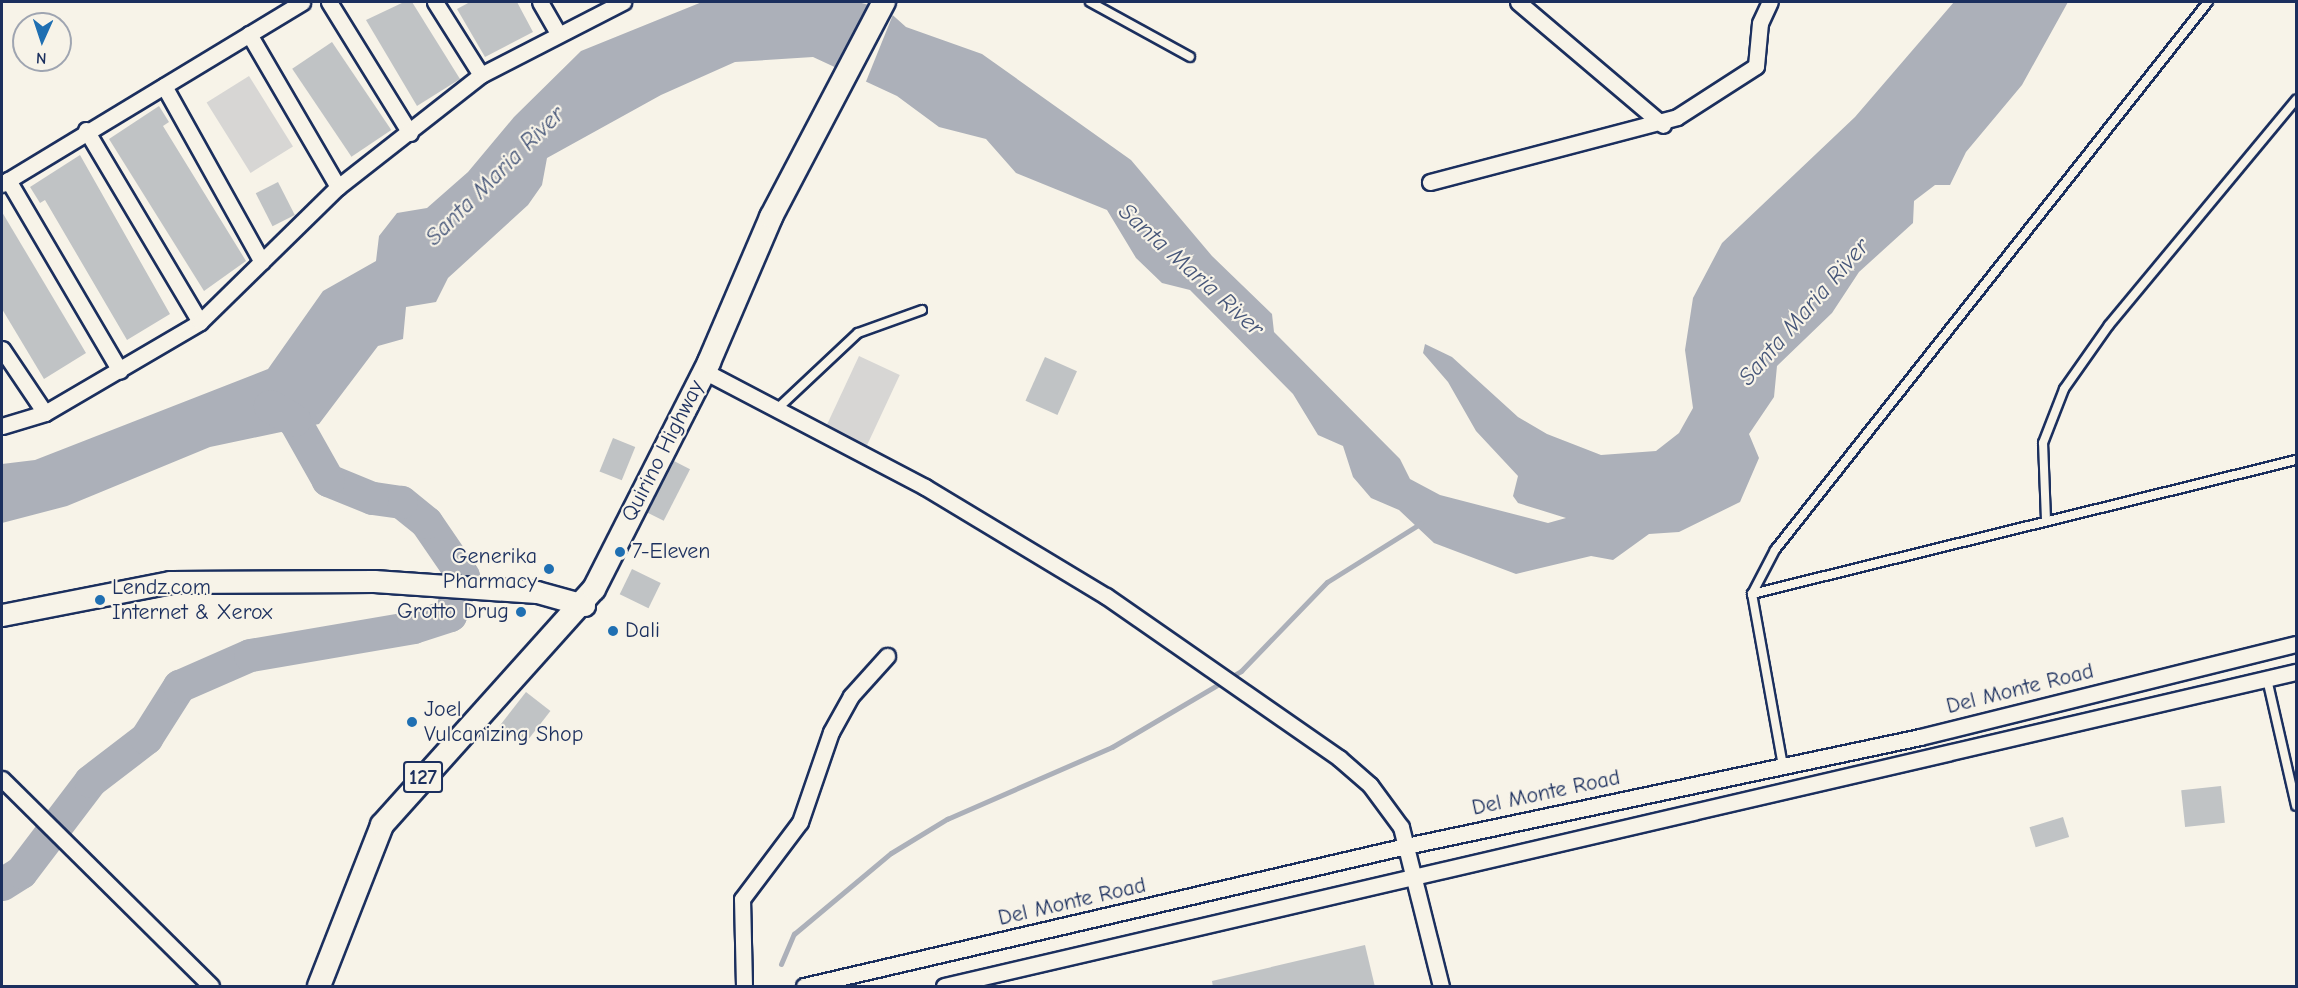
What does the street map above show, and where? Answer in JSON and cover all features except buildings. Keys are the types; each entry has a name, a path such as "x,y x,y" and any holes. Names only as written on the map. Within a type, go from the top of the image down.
{"main road":[{"name":"Quirino Highway","path":"319,987 382,825 584,605 704,371 771,217 884,2"}],"street":[{"path":"120,371 5,182 86,130 164,86 302,2"},
{"path":"329,2 410,133"},
{"path":"435,2 481,75"},
{"path":"540,2 557,32"},
{"path":"2,426 45,413 200,322 338,187 410,133 481,75 557,32 623,2"},
{"path":"1518,2 1662,125"},
{"path":"1430,182 1662,125 1751,71 1770,2"},
{"path":"249,34 338,187"},
{"path":"164,86 262,262"},
{"path":"86,130 200,322"},
{"path":"2,349 45,413"},
{"path":"704,371 774,412 925,488 1076,578 1370,785 1396,818 1406,846 1441,987"},
{"path":"2,615 171,582 374,581 487,587 584,605"},
{"name":"Del Monte Road","path":"804,987 1406,846 1783,766 2296,645"},
{"path":"744,987 742,899 800,822 831,732 851,696 887,656"},
{"name":"Del Monte Road","path":"944,987 1413,875 1788,792 2296,672"},
{"path":"1783,766 1788,792"},
{"path":"2,780 81,861 211,987"}],"lane":[{"path":"1090,2 1190,57"},
{"path":"1783,766 1752,594 1775,550 2208,2"},
{"path":"2046,520 2043,443 2064,389 2109,325 2296,100"},
{"path":"774,412 858,333 922,310"},
{"path":"1752,594 2296,460"},
{"path":"2267,679 2296,806"}],"shaded area":[{"path":"249,76 293,146 251,173 207,102"},
{"path":"859,356 900,375 864,452 823,433"}],"water":[{"name":"Santa Maria River","path":"702,2 858,2 887,10 906,27 982,54 1131,160 1212,256 1272,314 1274,332 1400,459 1410,479 1440,495 1548,523 1566,518 1518,503 1513,496 1518,476 1476,431 1448,382 1423,353 1425,344 1452,357 1518,417 1547,434 1601,455 1656,451 1679,433 1693,408 1685,350 1693,298 1722,243 1855,117 1954,2 2068,2 2022,85 1966,152 1950,185 1935,185 1914,201 1913,223 1859,272 1832,313 1777,366 1774,397 1749,434 1759,458 1740,502 1679,532 1649,534 1613,560 1591,556 1516,574 1434,543 1399,510 1371,498 1353,477 1343,446 1318,435 1293,394 1190,290 1162,283 1136,258 1107,210 1016,173 986,139 939,127 897,96 813,57 735,62 661,95 547,158 542,185 528,205 448,278 436,302 406,307 403,339 378,346 319,424 210,447 67,506 2,523 2,464 35,460 268,369 323,291 376,261 379,236 397,213 427,208 468,172 514,117 581,51"}],"pier":[{"path":"869,2 894,12 865,84 840,73"}],"waterway":[{"path":"2,884 21,872 90,781 146,738 179,686 250,655 413,627 450,615 463,576 426,522 401,502 372,498 328,480 294,420 270,406"},
{"path":"781,964 794,934 891,853 947,819 1112,747 1241,671 1327,582 1421,523"}],"place":[{"name":"7-Eleven","path":"620,552"},
{"name":"Generika Pharmacy","path":"549,569"},
{"name":"Lendz.com Internet & Xerox","path":"100,600"},
{"name":"Grotto Drug","path":"521,612"},
{"name":"Dali","path":"613,631"},
{"name":"Joel Vulcanizing Shop","path":"412,722"}]}
